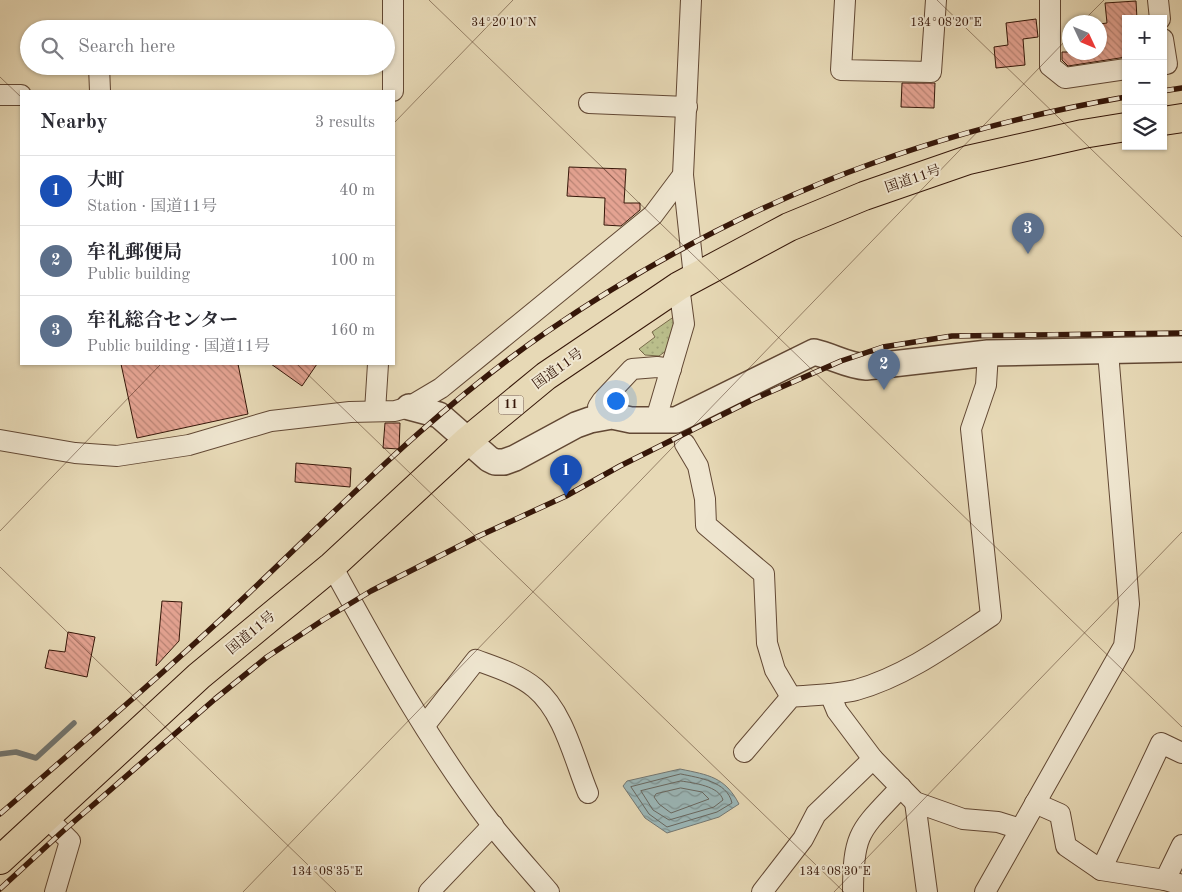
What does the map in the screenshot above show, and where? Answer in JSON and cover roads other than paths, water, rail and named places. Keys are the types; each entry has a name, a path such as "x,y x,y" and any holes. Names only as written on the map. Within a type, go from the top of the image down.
{"highway":[{"path":"1167,120 1182,118"},
{"name":"国道11号","path":"0,860 199,676 332,566 467,441 546,376 686,282 789,227 881,190 968,160 1083,134 1122,128"}],"street":[{"path":"393,0 393,20"},
{"path":"656,419 684,324 686,282 683,175 692,0"},
{"path":"845,0 841,70 931,72 936,0"},
{"path":"1050,0 1050,66 1065,78 1122,70"},
{"path":"1158,0 1160,15"},
{"path":"99,75 100,90"},
{"path":"393,75 393,90"},
{"path":"0,95 20,95"},
{"path":"589,103 687,107"},
{"path":"0,440 75,453 118,456 189,445 271,421 350,412 395,411 409,407 441,388 653,215 683,175"},
{"path":"409,407 439,415 452,424 467,441 489,458 495,462 504,462 535,448 576,425 612,416 631,420 676,420 814,352 832,356 853,366 866,367 988,353 1178,353"},
{"path":"985,892 1124,646 1129,604 1108,352"},
{"path":"744,752 791,697 856,690 893,676 934,655 991,616 971,429 986,385 988,353"},
{"path":"375,411 378,365"},
{"path":"600,419 598,407 602,400 632,370 657,367 671,369"},
{"path":"684,444 698,466 705,499 706,525 764,574 767,643 774,670 791,697"},
{"path":"332,566 425,725 492,825 549,892"},
{"path":"425,725 476,660 511,674 535,688 548,703 562,725 588,793"},
{"path":"830,694 837,711 874,759 915,802 963,819 998,822 1020,829"},
{"path":"1101,870 1161,743 1182,753"},
{"path":"762,892 803,839 816,814 874,759"},
{"path":"853,892 853,858 857,841 864,827 901,787"},
{"path":"915,802 927,892"},
{"path":"1035,803 1060,814 1066,846 1101,870 1173,883 1182,845"},
{"path":"46,817 70,841 55,892"},
{"path":"429,892 492,825"}],"water":[{"path":"680,769 708,776 722,783 734,795 739,804 719,817 667,833 645,818 623,786 627,781"}],"waterway":[{"path":"0,754 16,752 36,758 74,723"}],"railway":[{"path":"1167,90 1182,88"},
{"path":"0,814 189,649 357,489 431,423 508,360 548,331 616,287 684,248 754,213 824,182 897,155 971,132 1047,113 1122,98"},
{"path":"0,889 62,832 215,699 267,657 323,620 371,591 479,536 566,496 620,466 754,399 841,361 883,347 952,336 1182,333"}],"place":[{"name":"牟礼総合センター","path":"1028,254"},
{"name":"牟礼郵便局","path":"884,390"},
{"name":"大町","path":"566,496"}]}
